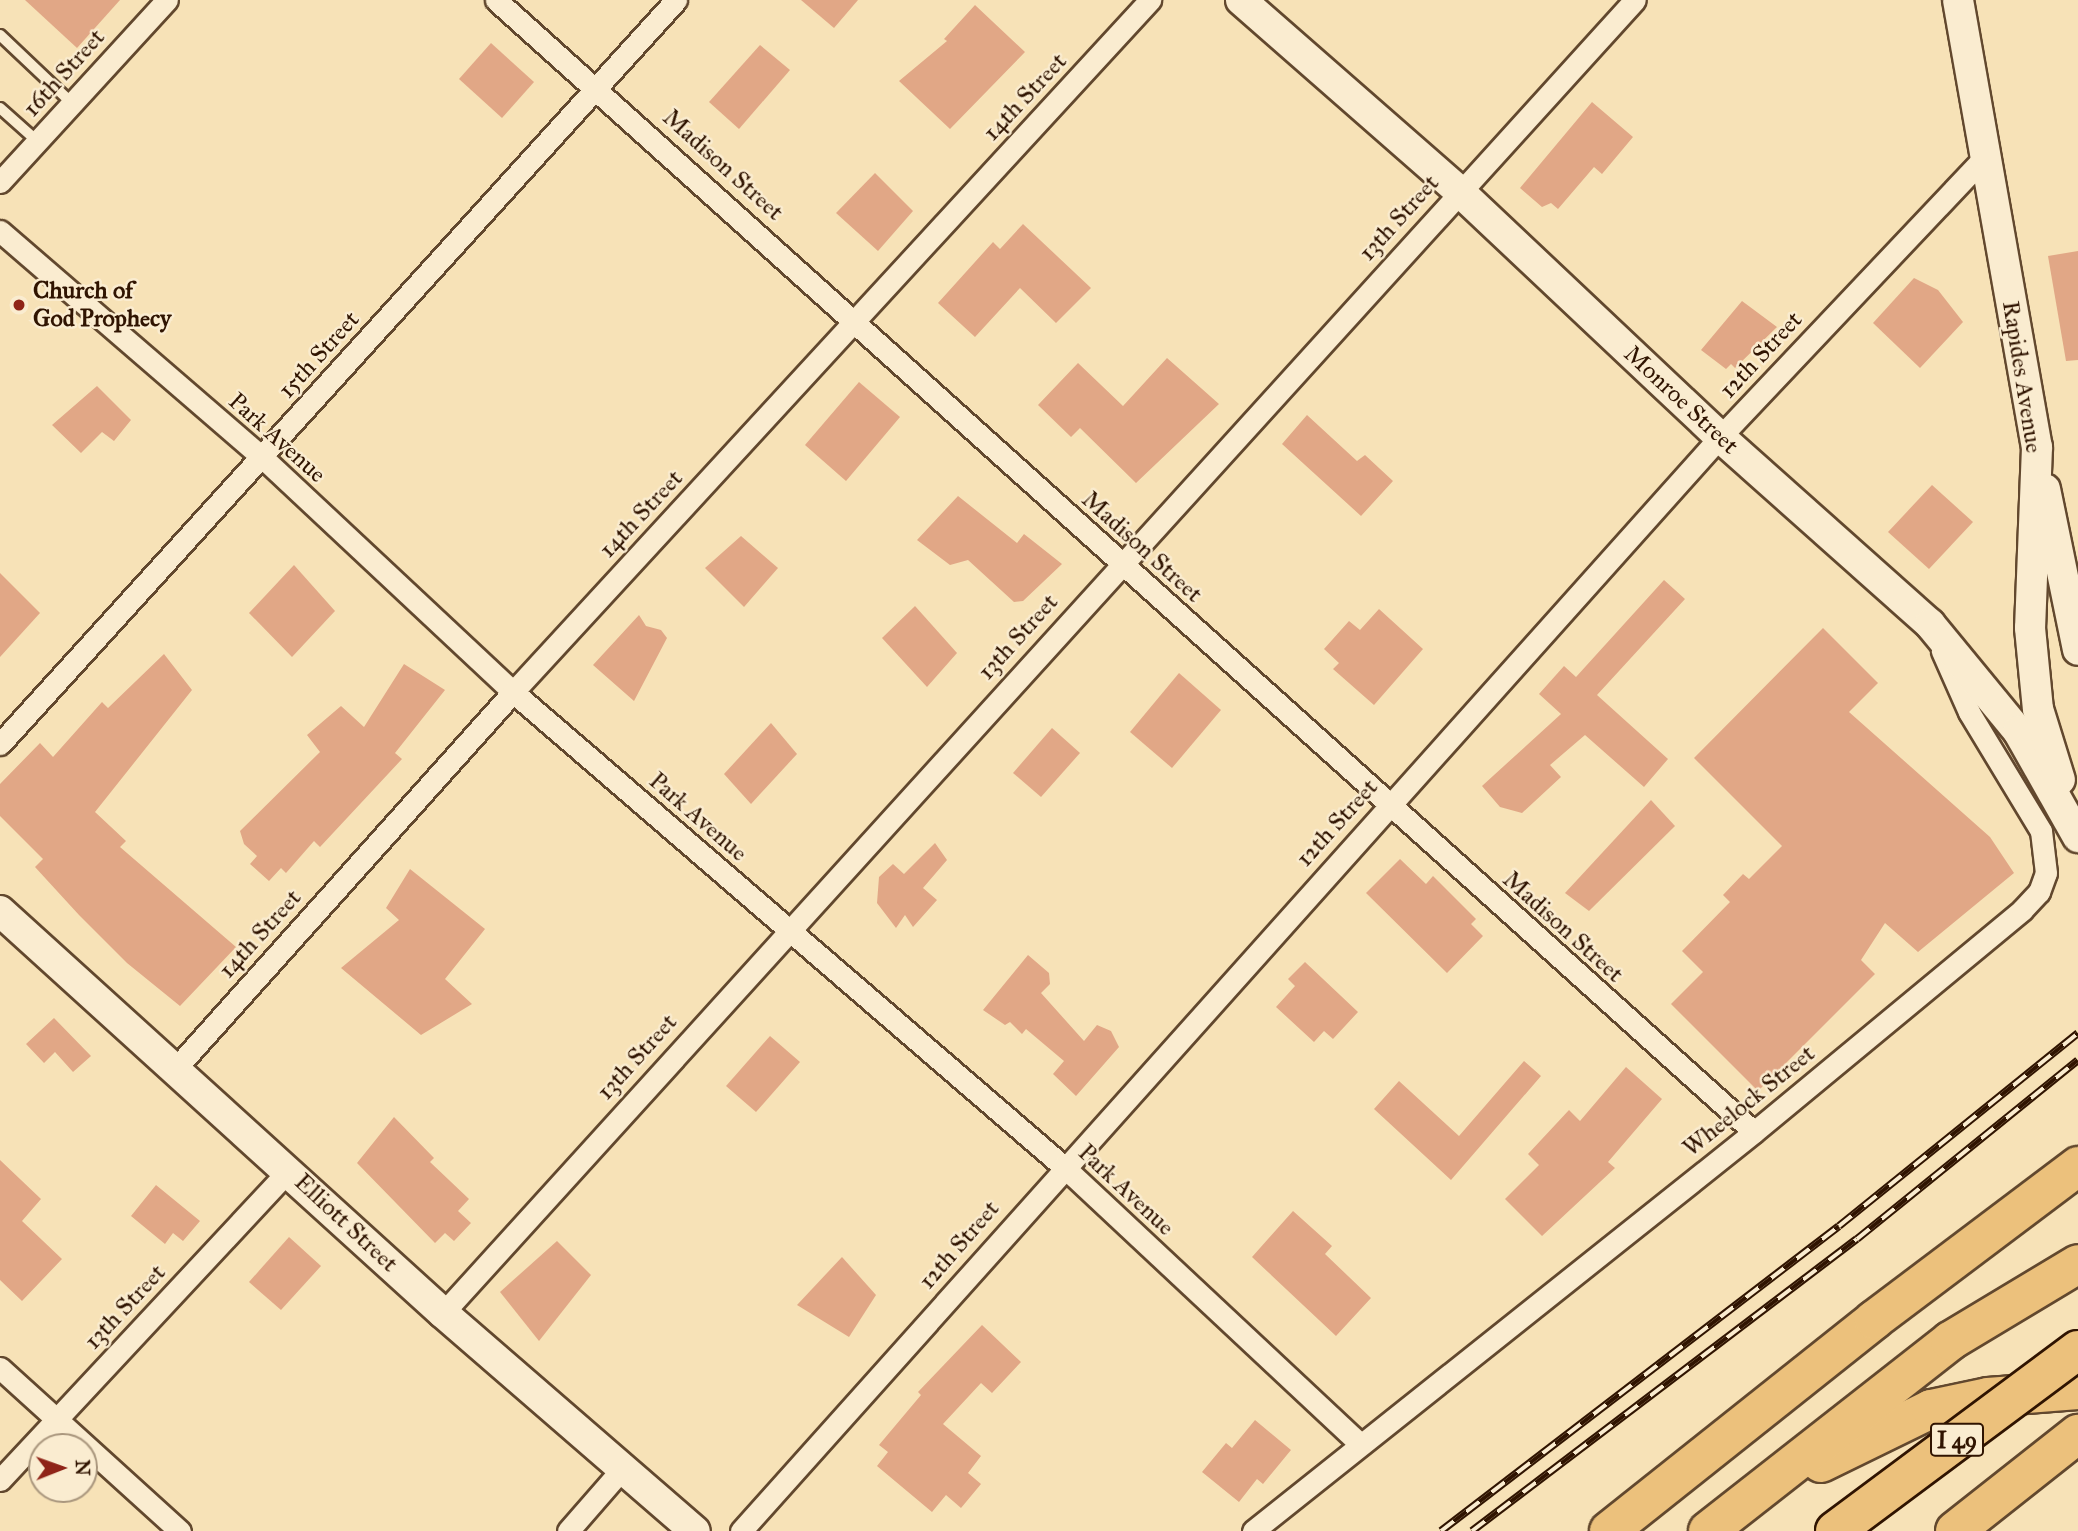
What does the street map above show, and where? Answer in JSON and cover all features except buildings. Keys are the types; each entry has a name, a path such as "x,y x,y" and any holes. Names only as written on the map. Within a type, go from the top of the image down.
{"highway":[{"path":"1609,1531 1874,1320 2078,1167"},
{"path":"1707,1531 1950,1341 2078,1264"},
{"name":"I 49","path":"1835,1531 2078,1350"},
{"path":"1747,1500 1931,1409 1988,1397 2078,1390"},
{"path":"1955,1531 2078,1434"}],"main road":[{"name":"Monroe Street","path":"1241,0 1459,191 1720,437 1930,624 2018,731 2078,836"},
{"name":"Rapides Avenue","path":"1958,0 1983,159 2037,447 2030,628 2038,709 2078,836"},
{"path":"2037,447 2078,650"},
{"name":"Elliott Street","path":"0,911 289,1170 443,1313 695,1531"}],"street":[{"name":"16th Street","path":"0,182 167,0"},
{"name":"Madison Street","path":"496,0 856,320 1387,806 1754,1132"},
{"name":"15th Street","path":"0,744 676,0"},
{"name":"14th Street","path":"176,1068 513,692 1150,0"},
{"name":"13th Street","path":"443,1313 1120,563 1635,0"},
{"name":"12th Street","path":"741,1531 1063,1166 1720,437 1983,159"},
{"name":"Park Avenue","path":"0,232 261,457 513,692 1063,1166 1359,1443"},
{"name":"Wheelock Street","path":"1253,1531 1359,1443 1754,1132 2022,910 2039,891 2046,873 2041,831 1969,712 1930,624"},
{"name":"13th Street","path":"0,1480 289,1170"},
{"path":"0,1368 180,1531"},
{"path":"568,1531 623,1468"}],"lane":[{"path":"0,35 72,103"},
{"path":"0,108 37,141"}],"railway":[{"path":"1441,1531 1839,1226 2078,1033"},
{"path":"1472,1531 1857,1239 2078,1060"}],"place":[{"name":"Church of God Prophecy","path":"19,305"}]}
